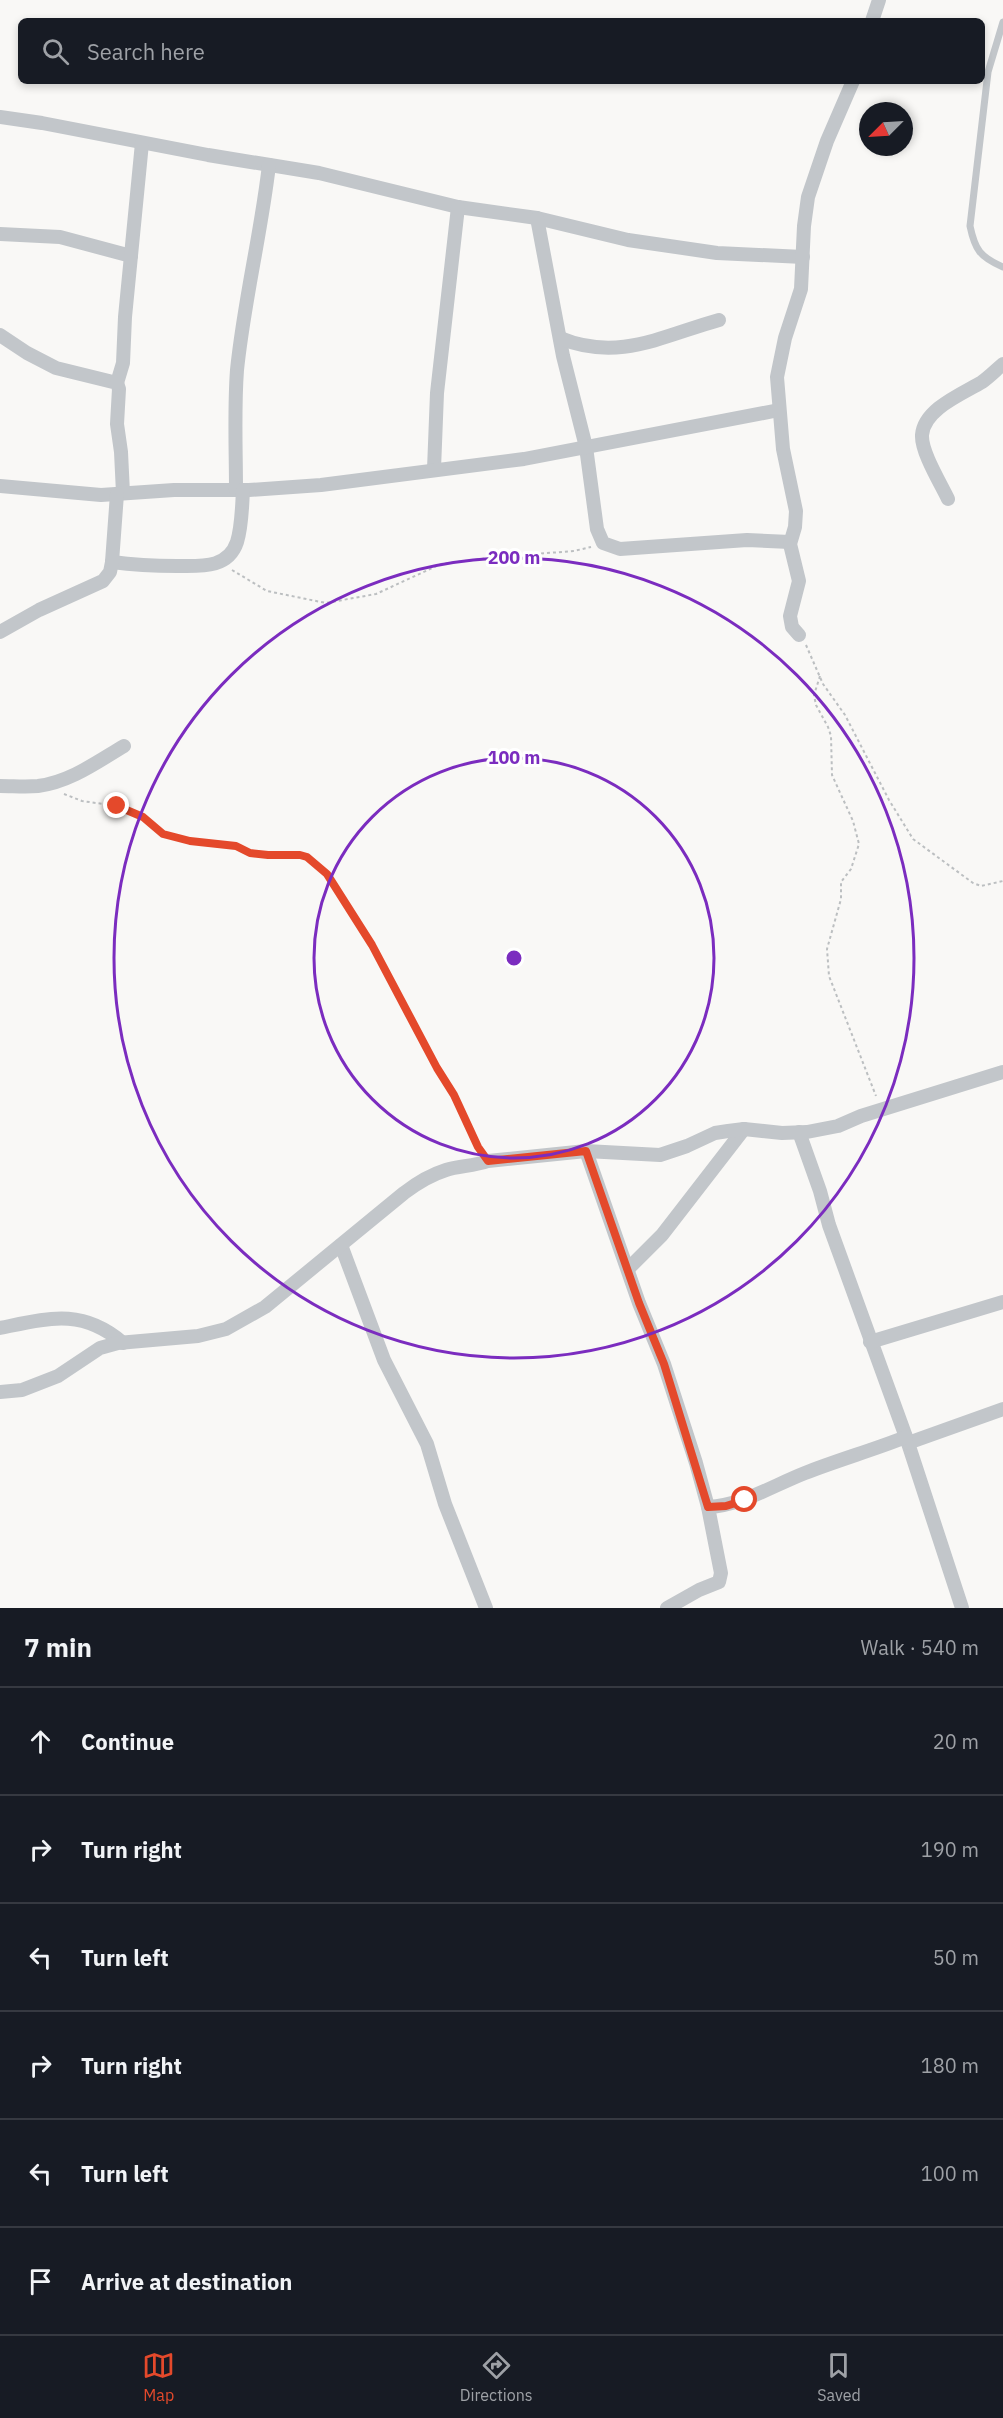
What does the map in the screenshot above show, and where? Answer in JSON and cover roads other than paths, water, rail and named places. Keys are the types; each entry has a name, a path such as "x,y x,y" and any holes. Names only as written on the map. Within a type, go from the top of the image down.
{"street":[{"path":"873,18 879,0"},
{"path":"799,635 792,627 790,616 799,581 798,571 790,551 796,511 783,449 777,376 784,338 801,289 808,197 827,141 852,84"},
{"path":"0,117 319,173 458,207 537,218 628,240 684,250 803,257"},
{"path":"0,632 39,610 104,581 110,572 120,494 121,452 117,424 117,383 123,363 142,142"},
{"path":"112,562 151,567 204,567 219,562 229,555 237,542 240,490 237,372 269,165"},
{"path":"434,469 437,393 458,207"},
{"path":"537,218 572,395 586,447 597,529 603,543 620,549 735,540 790,542"},
{"path":"0,234 60,237 131,256"},
{"path":"560,338 577,345 613,349 634,346 718,320"},
{"path":"0,335 27,353 56,368 117,383"},
{"path":"948,500 930,462 922,437 924,424 936,411 985,380 1003,364"},
{"path":"0,486 57,493 120,494 321,485 524,459 780,410"},
{"path":"0,786 38,786 69,778 124,746"},
{"path":"0,1392 22,1390 58,1376 100,1348 123,1343 198,1336 226,1329 265,1307 424,1179 447,1169 473,1166 488,1161 586,1151 660,1155 715,1133 744,1129 799,1132 837,1126 1003,1072"},
{"path":"628,1269 662,1235 744,1129"},
{"path":"799,1132 870,1341 907,1440 962,1608"},
{"path":"586,1151 594,1180 664,1364 708,1507 721,1579 716,1584 699,1590 667,1608"},
{"path":"341,1245 384,1360 427,1444 445,1504 486,1608"},
{"path":"870,1341 1003,1302"},
{"path":"0,1329 52,1318 85,1320 107,1329 123,1343"},
{"path":"708,1507 726,1506 745,1500 827,1464 1003,1409"}],"lane":[{"path":"1003,22 988,72 970,226 974,246 987,260 1003,267"}]}
